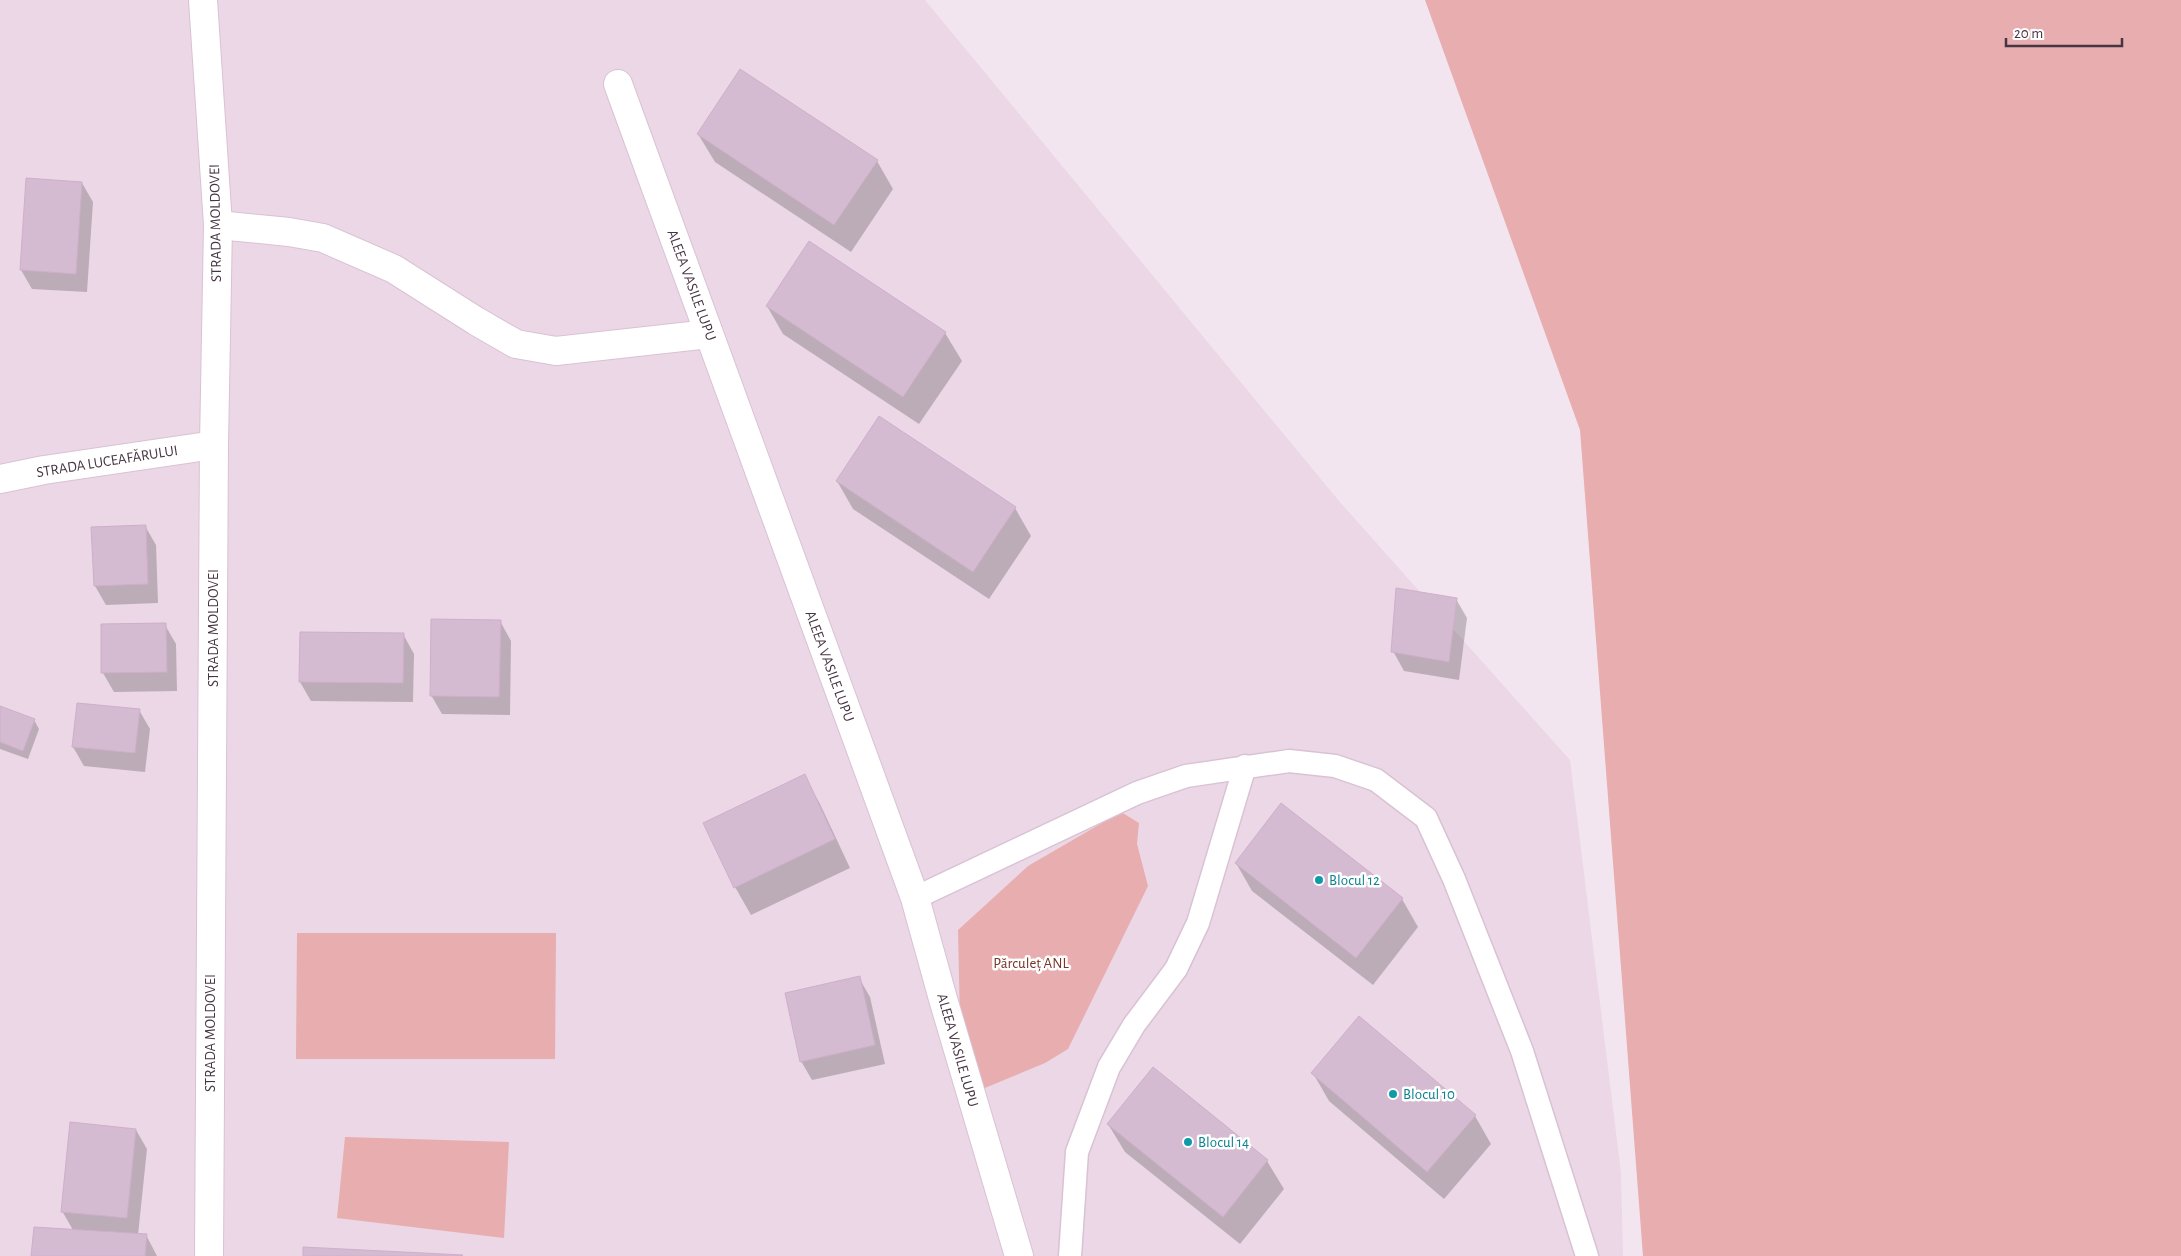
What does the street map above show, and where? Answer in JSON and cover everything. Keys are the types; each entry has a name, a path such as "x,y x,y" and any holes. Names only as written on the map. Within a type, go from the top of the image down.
{"street":[{"name":"STRADA MOLDOVEI","path":"203,0 218,225 214,445 208,1256"},
{"name":"ALEEA VASILE LUPU","path":"618,84 915,898 1019,1256"},
{"path":"218,225 289,232 323,238 394,268 516,344 556,351 709,334"},
{"name":"STRADA LUCEAFĂRULUI","path":"0,478 214,445"}],"lane":[{"path":"915,898 1136,793 1186,776 1244,766 1289,761 1335,766 1376,780 1426,818 1454,879 1522,1051 1587,1256"},
{"path":"1070,1256 1077,1152 1109,1067 1134,1024 1176,968 1198,923 1244,766"}],"shaded area":[{"path":"0,0 925,0 1339,501 1570,760 1621,1173 1623,1256 0,1256"}],"green space":[{"path":"1425,0 2181,0 2181,1256 1643,1256 1580,430"},
{"name":"Părculeț ANL","path":"1121,812 1139,823 1137,844 1148,886 1068,1049 1045,1063 980,1090 960,1021 958,930 1028,866"},
{"path":"297,933 556,933 555,1059 296,1059"},
{"path":"345,1137 509,1142 504,1238 337,1218"}],"building":[{"path":"740,69 878,160 834,225 697,134"},
{"path":"26,178 82,182 76,274 20,270"},
{"path":"809,241 946,332 903,397 766,306"},
{"path":"879,416 1016,507 973,572 836,481"},
{"path":"146,525 148,584 94,586 91,527"},
{"path":"1396,588 1457,598 1449,662 1391,652"},
{"path":"431,619 501,620 499,697 430,696"},
{"path":"166,623 167,672 101,673 101,624"},
{"path":"300,632 404,633 403,683 299,682"},
{"path":"77,703 140,709 135,753 72,747"},
{"path":"0,706 35,719 23,751 0,742"},
{"path":"805,774 835,839 734,888 703,823"},
{"name":"Blocul 12","path":"1281,803 1403,898 1356,958 1235,863"},
{"path":"860,976 875,1045 800,1062 785,993"},
{"name":"Blocul 10","path":"1359,1016 1476,1115 1427,1172 1311,1073"},
{"name":"Blocul 14","path":"1153,1067 1268,1160 1223,1217 1107,1124"},
{"path":"70,1122 136,1129 127,1218 61,1212"},
{"path":"34,1227 147,1234 145,1256 31,1256"},
{"path":"303,1247 463,1255 303,1256"}],"place":[{"name":"Blocul 12","path":"1319,880"},
{"name":"Blocul 10","path":"1393,1094"},
{"name":"Blocul 14","path":"1188,1142"}]}
